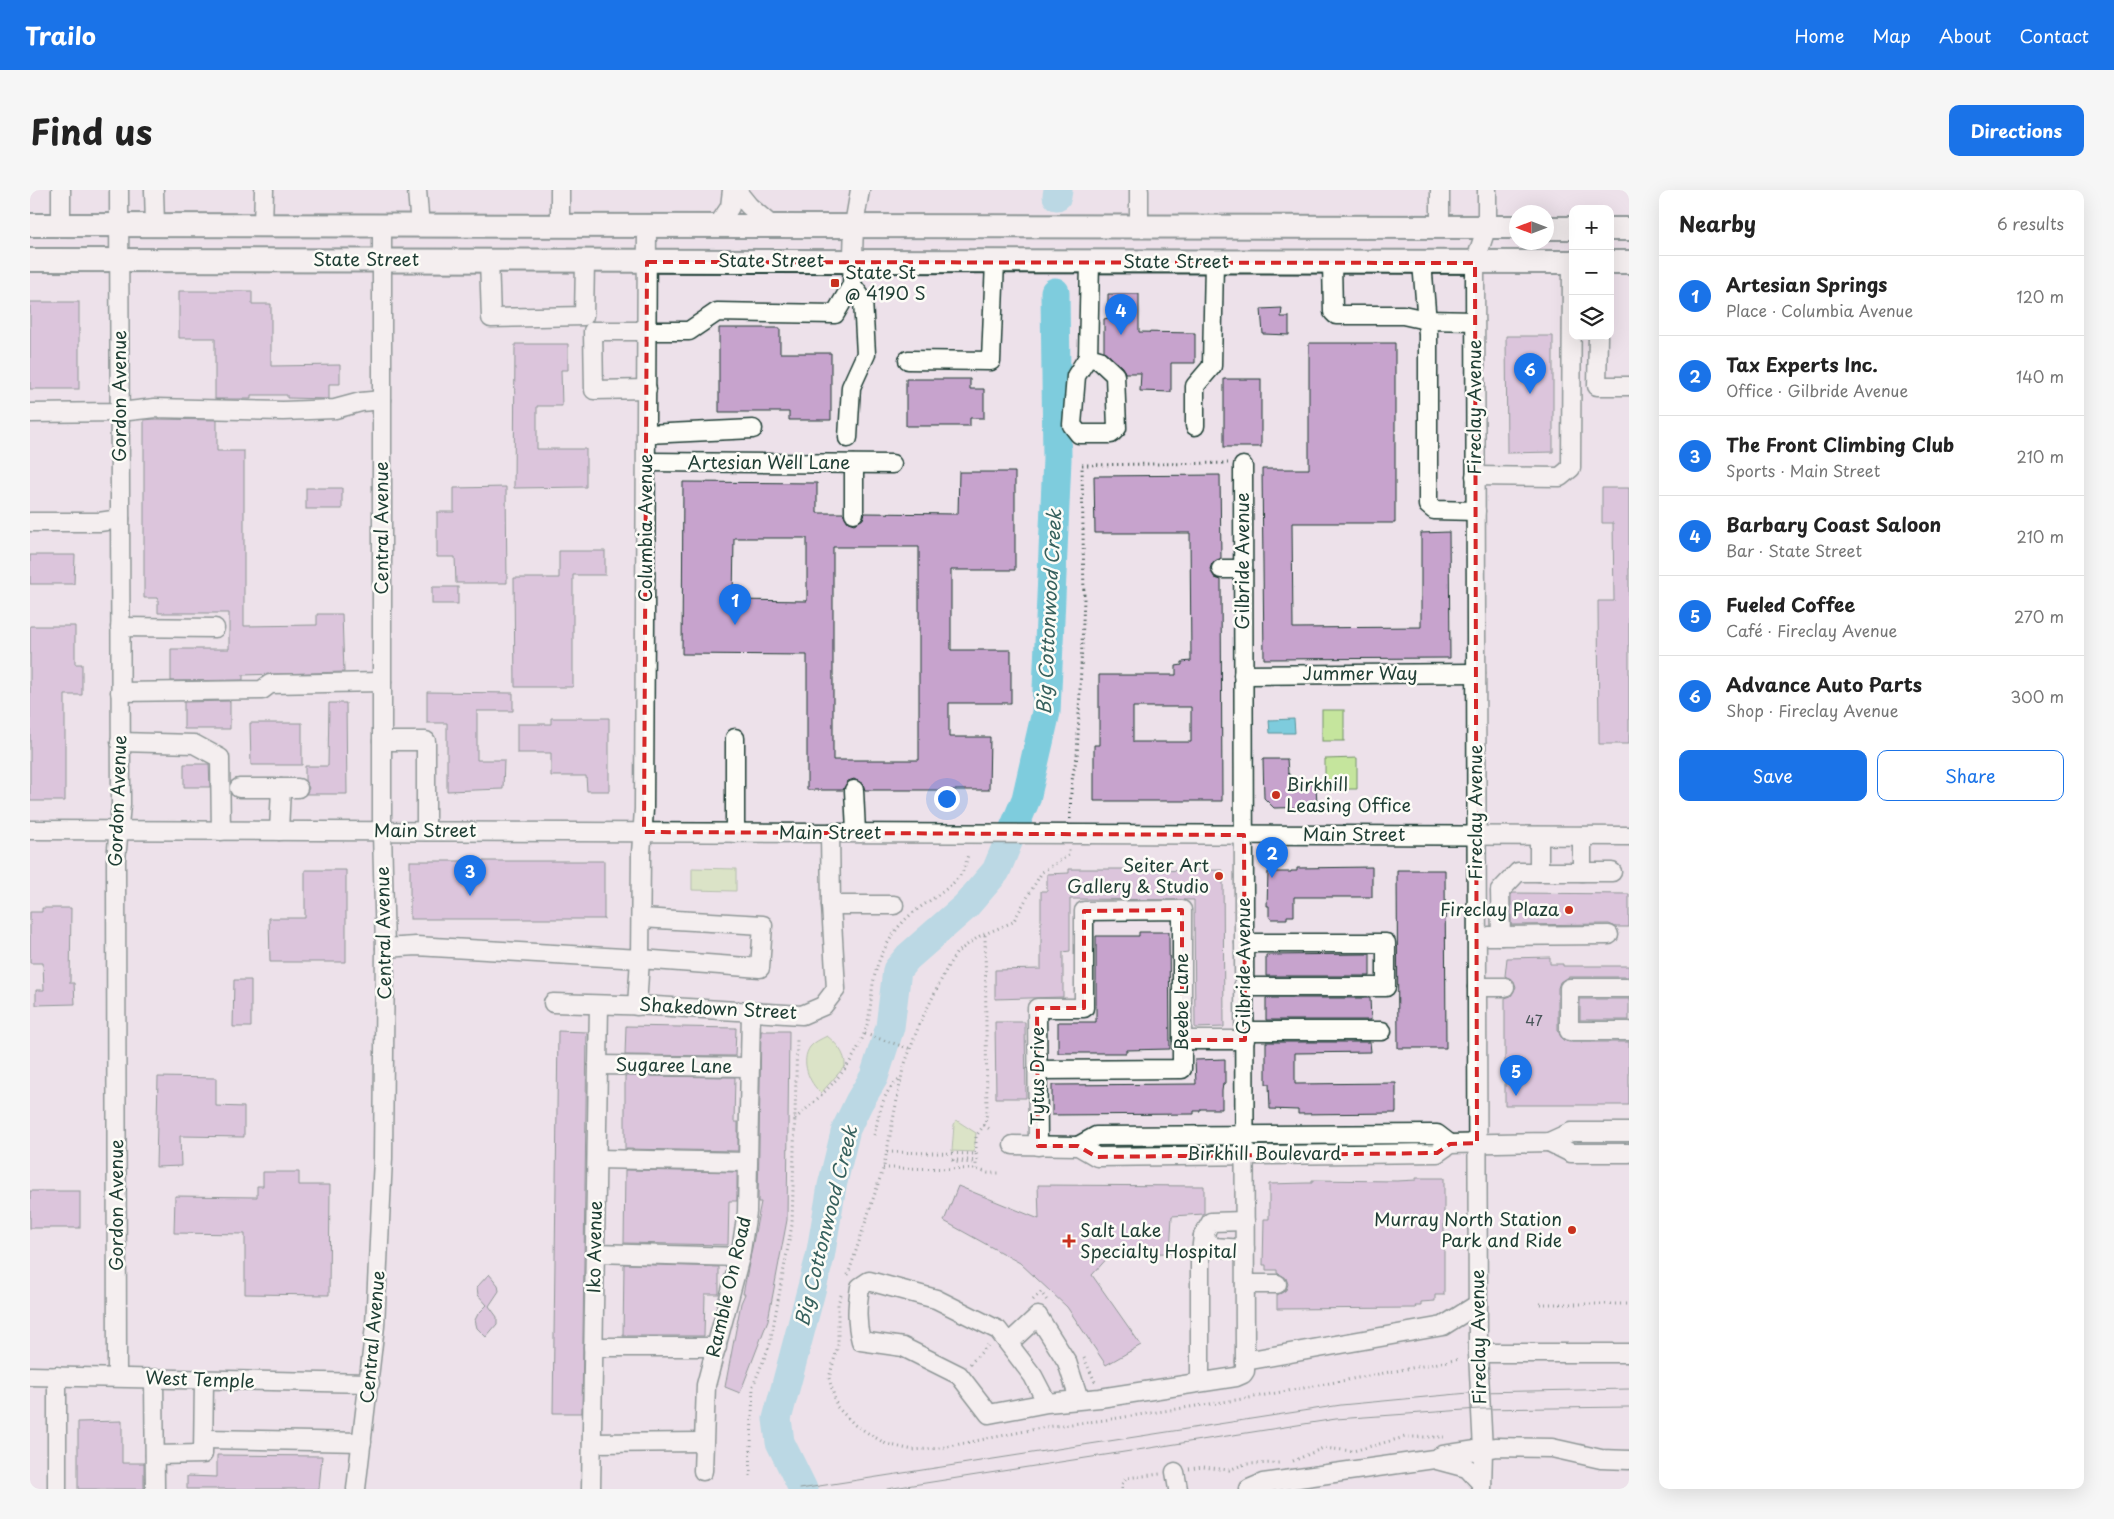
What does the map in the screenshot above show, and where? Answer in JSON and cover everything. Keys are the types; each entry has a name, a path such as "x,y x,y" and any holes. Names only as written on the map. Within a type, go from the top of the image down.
{"main road":[{"name":"State Street","path":"30,225 1509,227"},
{"path":"1554,228 1569,228"},
{"path":"1614,229 1629,229"},
{"name":"State Street","path":"30,260 489,259 585,262 1569,262"},
{"path":"1614,262 1629,262"}],"street":[{"path":"61,190 61,224"},
{"name":"Gordon Avenue","path":"117,1377 116,860 120,804 119,190"},
{"path":"154,190 155,224"},
{"path":"263,225 264,190"},
{"path":"417,190 420,226"},
{"path":"560,190 560,225"},
{"path":"718,225 730,207 732,190"},
{"path":"736,190 753,210 771,225"},
{"path":"593,332 690,331 716,312 835,314 852,285 854,225 860,190"},
{"path":"1139,190 1139,225"},
{"path":"1440,190 1440,226"},
{"name":"Fireclay Avenue","path":"1482,1487 1483,1450 1478,1353 1475,263 1487,226 1487,190"},
{"name":"Columbia Avenue","path":"637,1006 640,959 641,854 644,832 648,225"},
{"name":"Central Avenue","path":"356,1489 376,1326 381,1226 385,948 382,832 382,226"},
{"path":"489,259 491,318 584,316"},
{"path":"585,262 584,316 593,332 594,390 647,389"},
{"path":"908,360 991,361 995,262"},
{"path":"1088,357 1090,262"},
{"path":"1195,426 1195,386 1212,366 1214,262"},
{"path":"1332,262 1333,312 1336,315 1403,315 1426,320 1475,321"},
{"path":"1422,263 1428,334 1428,505 1434,510 1476,511"},
{"path":"848,438 852,387 866,354 863,300 852,285"},
{"path":"1475,476 1560,476 1571,468 1571,295"},
{"path":"1598,340 1597,386 1629,386"},
{"path":"30,413 120,412 156,408 282,411 335,409 361,402 382,400"},
{"path":"647,434 753,429"},
{"name":"Artesian Well Lane","path":"647,462 892,464"},
{"path":"854,464 854,513"},
{"name":"Gilbride Avenue","path":"1243,466 1244,1368"},
{"path":"30,522 99,522 120,519"},
{"path":"1221,569 1243,570"},
{"path":"120,627 215,628"},
{"name":"Jummer Way","path":"1244,675 1476,673"},
{"path":"120,692 262,690 270,684 382,682"},
{"path":"735,738 735,833"},
{"path":"382,741 426,741 426,831"},
{"path":"120,742 194,744 220,758 221,831"},
{"path":"240,788 290,788 279,831"},
{"path":"854,790 856,832"},
{"name":"Main Street","path":"30,830 1629,836"},
{"name":"Shakedown Street","path":"554,1003 802,1015 823,1006 836,989 831,905 830,832"},
{"path":"1539,836 1539,872"},
{"path":"1582,836 1582,872"},
{"path":"1501,936 1500,892 1518,872 1612,872"},
{"path":"831,905 894,905"},
{"name":"Beebe Lane","path":"1038,1070 1182,1069 1182,910"},
{"name":"Tytus Drive","path":"1038,1146 1037,1008 1084,1008 1084,911 1182,910"},
{"path":"385,948 416,946 760,968 763,925 641,918"},
{"path":"1476,936 1609,935"},
{"path":"1244,944 1386,944 1386,987 1244,987"},
{"path":"1477,987 1505,987"},
{"path":"1629,988 1569,988 1569,1031 1629,1031"},
{"name":"Iko Avenue","path":"591,1489 599,1005"},
{"name":"Ramble On Road","path":"703,1470 706,1385 740,1258 747,1212 751,1012"},
{"path":"1182,1040 1382,1031"},
{"name":"Sugaree Lane","path":"598,1065 750,1067"},
{"name":"Birkhill Boulevard","path":"1014,1145 1078,1146 1097,1156 1437,1153 1450,1144 1548,1142 1571,1132 1629,1132"},
{"name":"Birkhill Boulevard","path":"1078,1146 1096,1136 1245,1135 1437,1134 1450,1144"},
{"name":"Birkhill Boulevard","path":"1548,1142 1571,1153 1629,1153"},
{"path":"596,1158 748,1162"},
{"path":"1200,1382 1200,1260 1203,1236 1211,1222 1244,1221"},
{"path":"1203,1236 1213,1247 1244,1249"},
{"path":"595,1253 740,1258"},
{"path":"1046,1403 1033,1376 998,1330 936,1299 869,1281 860,1287 857,1309 858,1328 862,1341 903,1347 959,1375 989,1414 1046,1403 1100,1398 1200,1382 1244,1368 1443,1326 1478,1304"},
{"path":"1245,1284 1277,1284"},
{"path":"1009,1343 1038,1316 1067,1362 1079,1399"},
{"path":"593,1347 717,1347"},
{"path":"1478,1353 1629,1352"},
{"name":"West Temple","path":"30,1376 370,1383"},
{"path":"57,1376 57,1489"},
{"path":"154,1379 155,1489"},
{"path":"155,1455 203,1454 204,1381"},
{"path":"204,1439 362,1442"},
{"path":"592,1442 703,1442"},
{"path":"1249,1489 1263,1483 1434,1459 1443,1455 1496,1447 1552,1448 1600,1459 1629,1460"},
{"path":"1434,1459 1467,1468 1482,1487"}],"path":[{"path":"1070,811 1071,779 1077,757 1084,599 1082,465 1227,463 1243,466"},
{"path":"794,1119 828,1090 848,1066 866,1034 875,974 883,951 905,918 956,880 965,868 968,854"},
{"path":"848,1275 883,1168 910,1049 919,1025 957,952 985,934 1013,922 1042,872 1069,855"},
{"path":"976,1169 976,1163 953,1161 956,1159 977,1160 976,1136 984,1125 987,1112 985,934"},
{"path":"866,1034 910,1049"},
{"path":"750,1476 752,1386 770,1344 792,1225 797,1039"},
{"path":"874,1135 885,1097 894,1083 902,1079"},
{"path":"984,1125 991,1130"},
{"path":"887,1152 976,1154"},
{"path":"883,1168 976,1169 988,1173 1001,1173"},
{"path":"841,1294 838,1303 838,1346 829,1378 837,1407 855,1425 886,1444 913,1450 940,1448 1046,1426 1105,1420 1249,1398 1460,1359"},
{"path":"1540,1304 1629,1304"},
{"path":"1291,1462 1323,1448 1353,1451 1405,1437 1452,1437"},
{"path":"1122,1489 1122,1484 1126,1478 1176,1476 1203,1467 1229,1470 1245,1464 1282,1462"}],"highlighted area":[{"path":"647,262 1475,263 1477,1143 1450,1144 1437,1153 1097,1157 1078,1146 1038,1146 1037,1008 1084,1008 1084,911 1182,910 1182,1040 1245,1040 1244,835 644,832"}],"green space":[{"path":"1322,710 1344,710 1344,741 1322,741"},
{"path":"1357,758 1357,789 1325,789 1325,759"},
{"path":"692,868 736,869 736,891 692,890"},
{"path":"827,1036 840,1049 844,1057 845,1066 821,1093 813,1084 807,1072 806,1059 810,1047"},
{"path":"956,1120 976,1133 974,1152 952,1151"}],"water":[{"path":"1294,719 1295,733 1270,733 1269,720"}],"building":[{"path":"179,291 252,291 252,304 271,304 271,366 340,365 340,384 329,384 329,399 287,398 287,395 251,395 251,399 215,399 215,338 179,338"},
{"path":"1108,294 1139,294 1139,332 1195,333 1195,363 1171,363 1171,392 1140,391 1141,373 1125,373 1122,367 1104,351 1104,319 1108,318"},
{"path":"30,302 79,302 79,389 30,389"},
{"path":"1282,308 1281,317 1289,317 1289,335 1263,334 1261,309"},
{"path":"719,328 780,328 780,353 831,353 831,420 789,420 789,412 719,412"},
{"path":"1506,336 1553,336 1553,452 1507,453"},
{"path":"1309,343 1395,343 1395,523 1292,523 1293,628 1421,627 1421,533 1449,532 1450,658 1264,659 1262,469 1309,469"},
{"path":"515,344 568,344 568,370 561,370 562,406 537,406 537,449 586,449 586,487 514,488"},
{"path":"906,379 970,379 970,389 984,389 984,418 970,418 970,426 906,426"},
{"path":"1224,379 1261,379 1261,447 1224,447"},
{"path":"144,420 217,420 217,451 244,451 244,626 317,625 317,614 342,614 344,672 243,675 243,680 171,681 171,649 229,649 229,613 158,613 158,598 144,598"},
{"path":"959,472 1015,472 1015,570 951,570 951,650 1011,650 1011,703 949,703 949,737 990,737 989,790 865,790 863,784 854,779 848,781 843,790 807,790 807,655 682,654 683,482 817,483 817,513 843,513 848,522 854,524 863,519 865,513 958,514","holes":["734,538 807,538 807,601 733,600","833,547 919,547 919,760 833,760"]},
{"path":"1220,475 1221,558 1212,563 1210,569 1215,578 1221,580 1222,801 1094,801 1094,745 1099,745 1099,675 1176,675 1176,666 1182,665 1182,662 1191,661 1190,533 1095,533 1094,476","holes":["1133,707 1191,707 1191,742 1133,742"]},
{"path":"506,487 507,583 456,583 455,557 437,557 437,512 454,512 454,488"},
{"path":"306,488 342,488 342,509 306,509"},
{"path":"1602,488 1629,488 1629,744 1599,744 1598,601 1614,601 1613,523 1602,523"},
{"path":"559,551 605,551 605,575 573,575 573,687 515,687 514,578 559,578"},
{"path":"30,555 75,555 74,584 30,584"},
{"path":"432,587 458,587 458,604 432,604"},
{"path":"30,626 75,626 75,664 82,664 82,695 65,695 65,801 30,801"},
{"path":"427,692 513,693 513,711 477,711 477,760 504,760 503,789 447,791 447,723 427,723"},
{"path":"230,701 230,729 184,729 184,702"},
{"path":"329,703 346,703 347,794 306,794 309,788 305,781 305,766 328,766"},
{"path":"551,718 609,718 609,791 587,791 586,776 551,776 551,753 517,753 517,724 551,724"},
{"path":"250,723 302,723 302,765 251,765"},
{"path":"1263,759 1287,759 1288,773 1299,784 1316,783 1317,807 1274,808 1264,798"},
{"path":"184,764 209,764 210,787 184,787"},
{"path":"410,861 604,861 604,919 410,919"},
{"path":"1372,867 1372,897 1294,897 1294,916 1287,916 1287,919 1271,919 1269,916 1269,906 1267,906 1268,872 1291,872 1297,871 1297,868"},
{"path":"1069,869 1129,869 1129,871 1223,870 1224,1027 1195,1028 1194,900 1070,899 1070,951 1063,952 1063,997 995,999 995,970 1041,969 1041,891 1047,891 1047,874 1069,873"},
{"path":"305,870 346,870 346,962 270,962 269,918 305,918"},
{"path":"1397,870 1445,870 1446,1048 1398,1048"},
{"name":"Fireclay Plaza","path":"1513,893 1629,894 1629,927 1616,927 1609,924 1511,925 1511,895"},
{"path":"42,908 71,908 70,983 74,983 75,1004 36,1005 36,990 44,990 43,963 30,963 30,912 42,912"},
{"path":"1139,932 1169,932 1170,1049 1126,1050 1126,1053 1058,1053 1058,1022 1096,1022 1096,936 1139,936"},
{"path":"1370,954 1370,976 1266,976 1266,955"},
{"path":"1550,957 1550,964 1563,964 1563,966 1629,966 1629,977 1569,977 1560,982 1558,988 1558,1031 1563,1040 1569,1042 1629,1042 1629,1105 1505,1105 1505,998 1511,996 1516,987 1514,981 1505,976 1507,958"},
{"path":"234,980 251,980 251,1027 233,1027"},
{"path":"1266,998 1370,998 1371,1020 1266,1020"},
{"path":"1580,999 1629,999 1629,1020 1580,1020"},
{"path":"995,1022 1025,1022 1026,1098 996,1098"},
{"path":"626,1026 736,1028 735,1056 625,1055"},
{"path":"558,1031 587,1032 582,1413 553,1413"},
{"path":"761,1031 789,1031 787,1220 768,1320 740,1393 725,1387 741,1303 745,1294 743,1294 761,1202 758,1202"},
{"path":"1266,1042 1370,1042 1371,1052 1295,1053 1295,1084 1396,1083 1396,1113 1298,1114 1298,1110 1270,1109 1269,1084 1266,1084"},
{"path":"1225,1059 1222,1109 1200,1109 1200,1111 1194,1111 1194,1114 1052,1115 1052,1085 1196,1084 1195,1060"},
{"path":"625,1076 735,1077 734,1122 738,1122 738,1151 625,1149"},
{"path":"158,1077 216,1078 216,1106 244,1107 244,1137 180,1136 181,1166 156,1167"},
{"path":"625,1170 737,1172 737,1201 729,1201 728,1245 624,1243"},
{"path":"263,1172 299,1172 299,1185 330,1185 329,1295 245,1294 245,1234 174,1233 175,1196 257,1197 257,1186 263,1186"},
{"path":"1416,1178 1444,1178 1444,1295 1435,1295 1435,1301 1421,1302 1421,1306 1415,1306 1416,1308 1277,1309 1277,1295 1286,1290 1288,1284 1286,1278 1277,1273 1277,1270 1266,1270 1266,1265 1263,1265 1264,1219 1269,1219 1269,1184 1312,1183 1312,1180 1397,1181 1416,1180"},
{"path":"1038,1185 1204,1186 1204,1214 1172,1216 1170,1253 1111,1254 1092,1275 1141,1345 1106,1365 1067,1307 1020,1263 944,1221 958,1186 1039,1219"},
{"path":"30,1191 80,1191 80,1228 30,1228"},
{"path":"624,1264 719,1267 719,1294 705,1294 704,1336 623,1336"},
{"path":"489,1274 498,1285 499,1291 489,1306 497,1317 497,1324 486,1337 477,1328 475,1320 487,1305 478,1295 477,1287"},
{"path":"122,1421 122,1463 144,1463 144,1489 78,1489 78,1422"},
{"path":"217,1455 322,1456 319,1489 187,1489 187,1476 217,1477"}],"waterway":[{"name":"Big Cottonwood Creek","path":"1057,196 1058,190"},
{"name":"Big Cottonwood Creek","path":"803,1489 780,1442 777,1419 820,1257 832,1186 846,1129 874,1077 890,1027 897,970 908,957 965,907 996,871 1026,799 1046,712 1057,459 1055,292"}],"tram line":[{"path":"800,1489 1341,1405 1479,1392 1629,1389"},
{"path":"887,1489 1336,1419 1479,1409 1629,1407"}],"place":[{"name":"State St @ 4190 S","path":"835,283"},
{"name":"Barbary Coast Saloon","path":"1121,335"},
{"name":"Advance Auto Parts","path":"1530,394"},
{"name":"Artesian Springs","path":"735,625"},
{"name":"Birkhill Leasing Office","path":"1276,795"},
{"name":"Seiter Art Gallery & Studio","path":"1219,876"},
{"name":"Tax Experts Inc.","path":"1272,878"},
{"name":"The Front Climbing Club","path":"470,896"},
{"name":"Fireclay Plaza","path":"1569,910"},
{"name":"Fueled Coffee","path":"1516,1096"},
{"name":"Murray North Station Park and Ride","path":"1572,1230"},
{"name":"Salt Lake Specialty Hospital","path":"1069,1241"}]}
